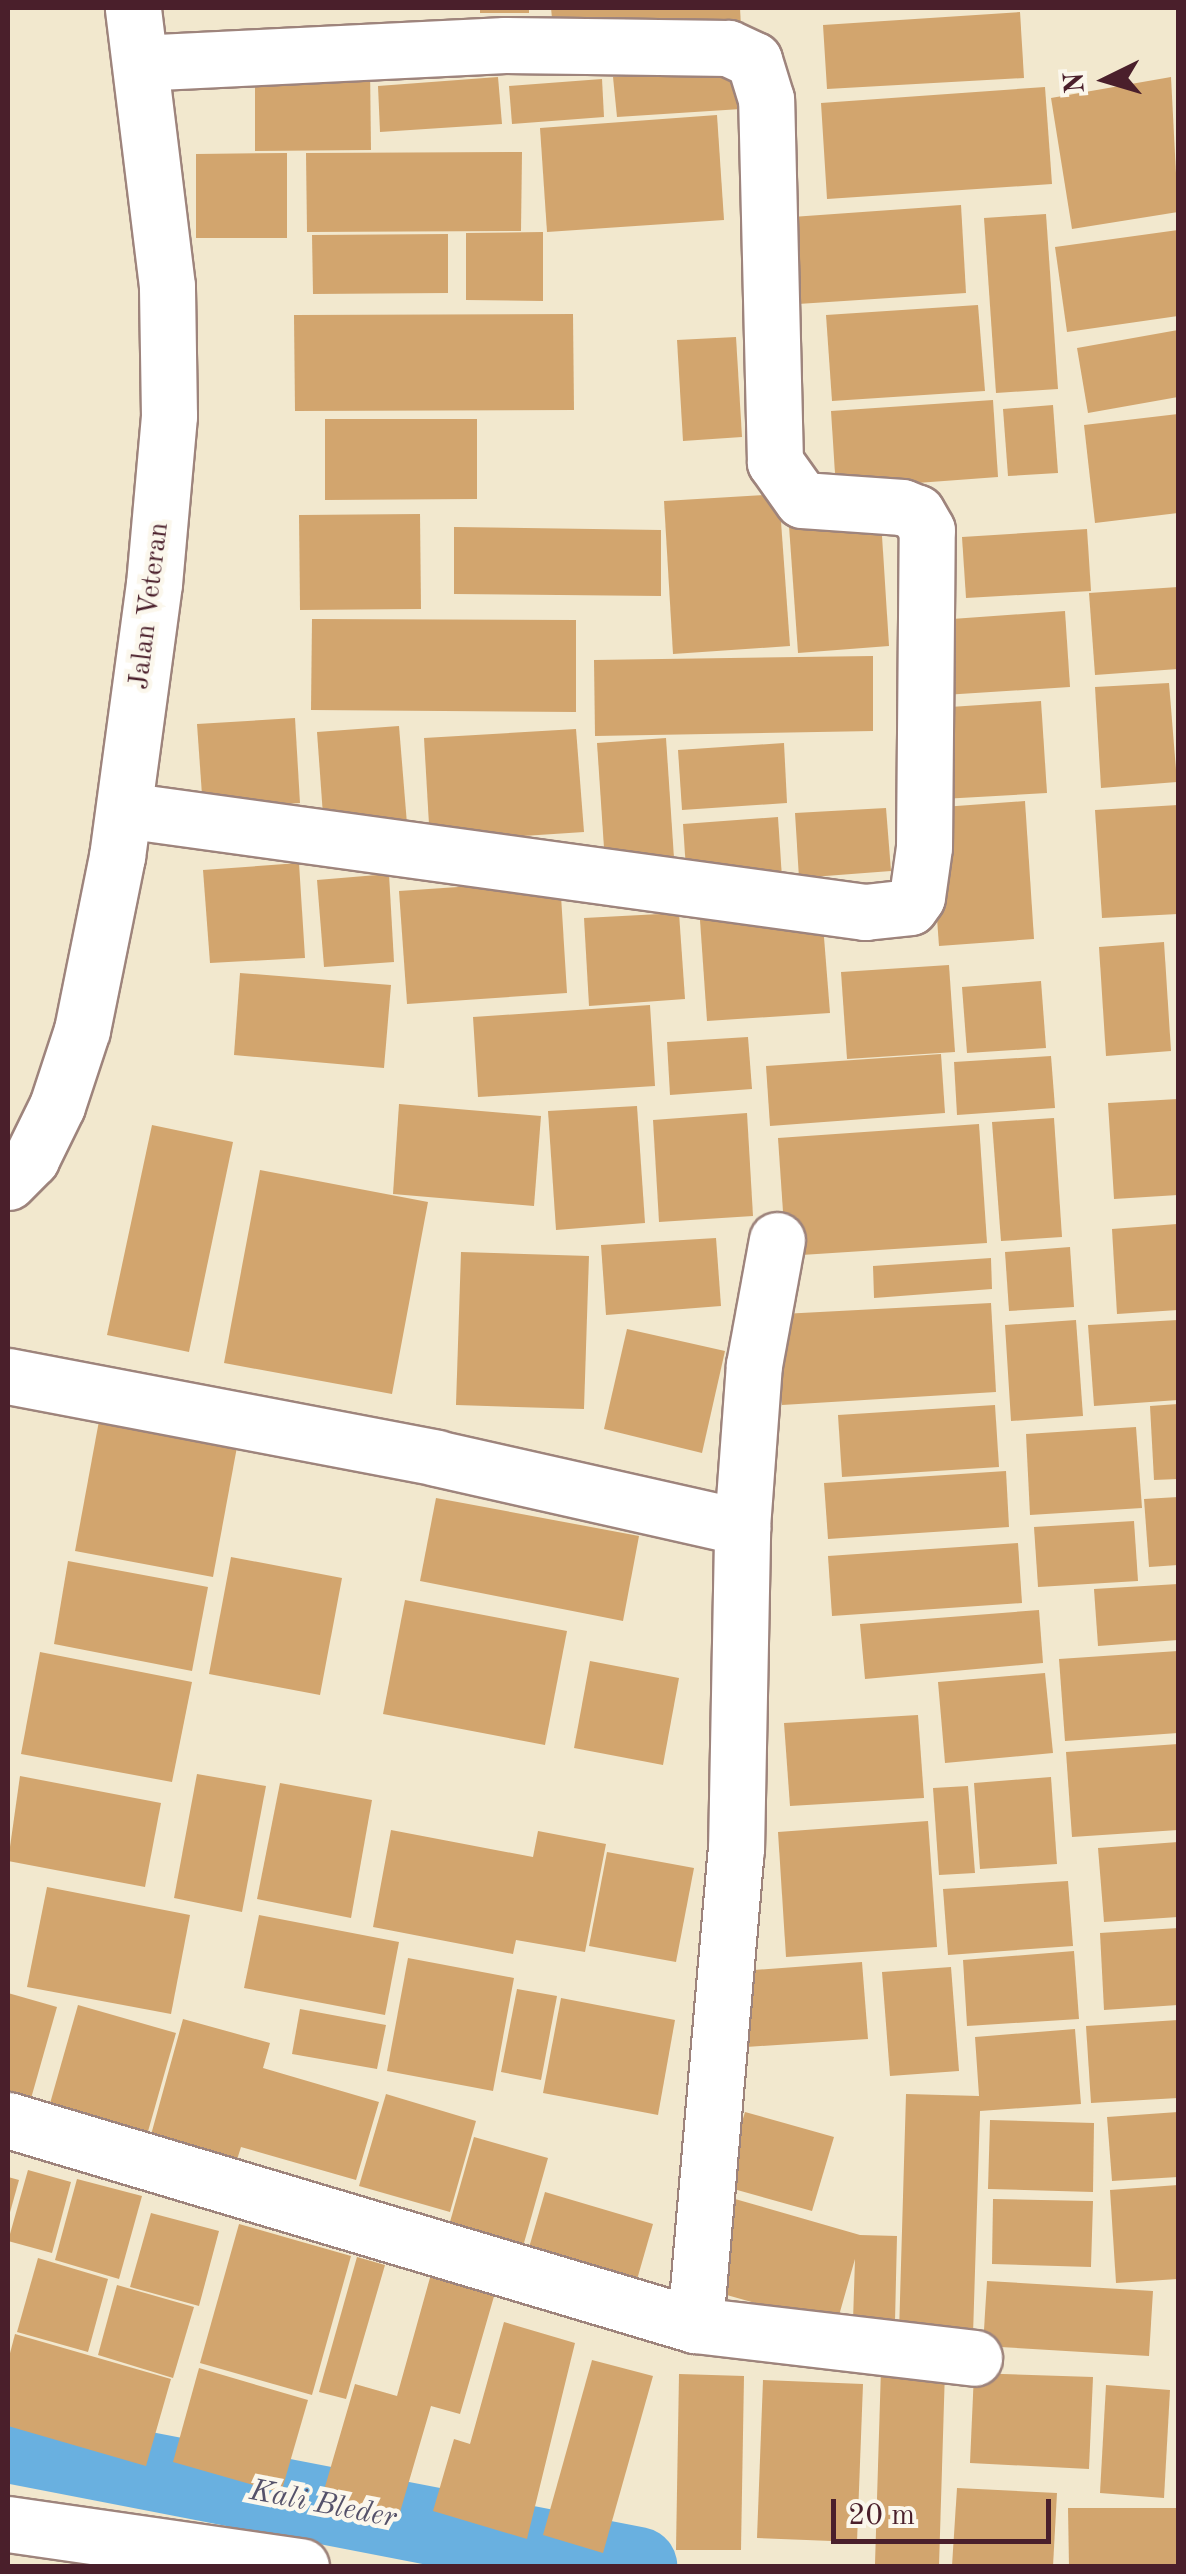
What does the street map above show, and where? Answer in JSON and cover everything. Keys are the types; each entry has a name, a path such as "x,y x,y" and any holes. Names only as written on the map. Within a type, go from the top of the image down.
{"street":[{"name":"Jalan Veteran","path":"8,1182 31,1158 48,1124 82,1030 124,810 169,416 168,286 132,8"},
{"path":"124,810 865,912 910,907 924,847 927,530 917,513 902,507 802,500 775,462 766,99 754,60 728,48 505,45 142,64"},
{"path":"695,2325 736,1851 742,1527 754,1365 777,1240"},
{"path":"8,1376 436,1458 742,1527"},
{"path":"8,2120 695,2325 974,2358"},
{"path":"8,2524 301,2566"}],"building":[{"path":"480,8 529,8 529,13 480,13"},
{"path":"551,8 740,8 741,27 554,40"},
{"path":"1020,12 1024,78 827,89 823,25"},
{"path":"255,66 370,66 371,150 255,151"},
{"path":"738,69 741,109 617,117 613,77"},
{"path":"498,77 502,124 380,132 378,86"},
{"path":"1171,77 1178,212 1072,229 1051,98"},
{"path":"602,79 604,117 512,124 509,86"},
{"path":"1045,87 1052,184 827,199 821,103"},
{"path":"717,115 724,220 547,232 540,128"},
{"path":"522,152 521,231 307,232 306,153"},
{"path":"287,153 287,238 196,238 196,154"},
{"path":"961,205 966,293 798,304 792,217"},
{"path":"1046,214 1058,389 996,393 984,218"},
{"path":"1178,230 1178,316 1067,332 1055,247"},
{"path":"543,232 543,301 466,300 466,233"},
{"path":"448,234 448,293 313,294 312,235"},
{"path":"978,305 985,391 832,401 826,315"},
{"path":"573,314 574,410 295,411 294,315"},
{"path":"1178,330 1178,397 1088,413 1077,348"},
{"path":"736,337 742,437 683,441 677,340"},
{"path":"993,400 998,477 836,489 831,411"},
{"path":"1053,405 1058,473 1008,476 1003,409"},
{"path":"1178,414 1178,513 1095,523 1084,425"},
{"path":"325,419 477,419 477,499 325,500"},
{"path":"779,494 790,646 673,654 664,501"},
{"path":"420,514 421,609 300,610 299,515"},
{"path":"881,520 889,646 798,653 789,526"},
{"path":"454,527 661,530 661,596 454,594"},
{"path":"1087,529 1091,591 966,598 962,537"},
{"path":"1178,587 1178,669 1095,675 1089,593"},
{"path":"1065,611 1070,687 944,695 938,620"},
{"path":"312,619 576,620 576,712 311,710"},
{"path":"873,656 873,731 595,736 594,660"},
{"path":"1169,683 1177,782 1101,788 1095,687"},
{"path":"1041,701 1047,793 942,799 935,708"},
{"path":"295,718 300,803 203,809 197,724"},
{"path":"399,726 407,824 324,829 317,732"},
{"path":"576,729 584,832 430,842 424,738"},
{"path":"666,738 674,858 605,863 597,743"},
{"path":"784,743 787,803 682,810 678,750"},
{"path":"1025,801 1034,939 939,946 929,808"},
{"path":"1178,805 1178,914 1102,918 1095,810"},
{"path":"886,808 891,871 799,878 795,813"},
{"path":"778,817 782,878 687,885 683,824"},
{"path":"299,863 305,958 210,963 203,870"},
{"path":"389,874 394,962 324,967 317,880"},
{"path":"560,880 567,993 407,1004 399,891"},
{"path":"822,912 830,1013 707,1021 700,920"},
{"path":"679,913 685,999 589,1006 584,918"},
{"path":"1164,942 1171,1051 1106,1056 1099,947"},
{"path":"949,965 955,1052 847,1059 841,972"},
{"path":"240,973 391,985 384,1068 234,1055"},
{"path":"1041,981 1046,1048 967,1053 962,987"},
{"path":"650,1005 655,1086 478,1097 473,1017"},
{"path":"748,1037 752,1089 670,1095 667,1042"},
{"path":"941,1054 945,1113 770,1126 766,1066"},
{"path":"1051,1056 1055,1108 957,1115 954,1062"},
{"path":"1178,1099 1178,1195 1114,1199 1108,1103"},
{"path":"399,1104 541,1116 534,1206 393,1194"},
{"path":"637,1106 645,1223 556,1230 548,1111"},
{"path":"747,1113 753,1216 659,1222 653,1120"},
{"path":"1054,1118 1062,1237 1001,1241 992,1122"},
{"path":"979,1124 987,1243 786,1256 778,1138"},
{"path":"152,1125 233,1142 189,1352 107,1335"},
{"path":"260,1170 428,1202 392,1394 224,1363"},
{"path":"1177,1224 1178,1310 1117,1314 1112,1229"},
{"path":"716,1238 721,1306 606,1315 601,1245"},
{"path":"1070,1247 1074,1307 1009,1311 1005,1252"},
{"path":"461,1252 589,1256 584,1409 456,1405"},
{"path":"991,1258 992,1289 874,1298 873,1266"},
{"path":"991,1303 996,1392 782,1405 782,1314"},
{"path":"1076,1320 1083,1416 1011,1421 1005,1325"},
{"path":"1178,1320 1178,1400 1094,1406 1088,1325"},
{"path":"627,1329 725,1351 702,1453 604,1429"},
{"path":"1178,1404 1178,1479 1154,1480 1150,1406"},
{"path":"995,1405 999,1467 842,1477 838,1415"},
{"path":"101,1410 239,1436 213,1577 75,1551"},
{"path":"1136,1427 1142,1508 1030,1515 1026,1434"},
{"path":"1006,1471 1009,1527 828,1539 824,1483"},
{"path":"1178,1497 1178,1565 1149,1567 1144,1499"},
{"path":"436,1498 639,1536 623,1621 420,1581"},
{"path":"1134,1521 1138,1581 1038,1587 1034,1527"},
{"path":"1018,1543 1022,1603 832,1616 828,1556"},
{"path":"231,1557 342,1578 320,1695 209,1674"},
{"path":"68,1561 208,1587 192,1671 54,1644"},
{"path":"1178,1584 1178,1640 1098,1646 1094,1589"},
{"path":"405,1600 567,1631 545,1745 383,1714"},
{"path":"1039,1610 1043,1663 865,1679 860,1624"},
{"path":"1178,1651 1178,1733 1065,1741 1059,1659"},
{"path":"40,1652 192,1682 172,1782 21,1754"},
{"path":"590,1661 679,1678 663,1765 574,1748"},
{"path":"1045,1673 1053,1753 945,1763 938,1682"},
{"path":"918,1715 924,1798 790,1806 784,1723"},
{"path":"1178,1744 1178,1830 1072,1837 1066,1752"},
{"path":"197,1774 266,1786 242,1912 174,1898"},
{"path":"20,1776 161,1803 145,1887 8,1861"},
{"path":"1051,1777 1057,1864 980,1869 974,1783"},
{"path":"280,1783 372,1800 351,1918 257,1899"},
{"path":"968,1786 975,1873 939,1875 933,1788"},
{"path":"928,1821 937,1947 786,1957 778,1832"},
{"path":"391,1830 533,1857 538,1831 606,1844 585,1952 516,1940 513,1954 373,1927"},
{"path":"1178,1842 1178,1917 1104,1922 1098,1848"},
{"path":"607,1852 694,1868 676,1962 589,1946"},
{"path":"1068,1881 1073,1946 948,1955 943,1889"},
{"path":"47,1887 190,1915 171,2014 27,1987"},
{"path":"259,1915 399,1942 385,2015 244,1988"},
{"path":"1178,1928 1178,2005 1104,2010 1100,1933"},
{"path":"1074,1951 1079,2019 967,2026 963,1960"},
{"path":"408,1958 514,1978 493,2091 387,2071"},
{"path":"862,1962 868,2039 746,2047 741,1971"},
{"path":"951,1967 959,2071 890,2076 882,1972"},
{"path":"517,1989 557,1996 541,2080 501,2072"},
{"path":"8,1993 57,2007 28,2109 8,2103"},
{"path":"561,1998 675,2020 658,2115 543,2093"},
{"path":"78,2005 176,2033 143,2149 45,2121"},
{"path":"300,2009 386,2025 377,2069 292,2054"},
{"path":"183,2019 270,2043 263,2068 379,2102 356,2180 241,2147 235,2166 149,2142"},
{"path":"1178,2020 1178,2098 1091,2103 1086,2026"},
{"path":"1075,2029 1081,2104 980,2111 973,2335 899,2333 906,2094 979,2096 975,2037"},
{"path":"386,2094 476,2121 450,2212 359,2186"},
{"path":"745,2112 834,2137 812,2211 723,2186"},
{"path":"1178,2112 1178,2177 1112,2181 1107,2117"},
{"path":"990,2120 1094,2123 1093,2192 988,2189"},
{"path":"474,2137 548,2158 520,2257 446,2236"},
{"path":"28,2170 71,2182 52,2253 8,2241"},
{"path":"8,2177 19,2180 9,2216 8,2215"},
{"path":"77,2179 142,2196 119,2279 55,2260"},
{"path":"1178,2185 1178,2279 1116,2283 1110,2190"},
{"path":"545,2192 653,2224 634,2290 526,2258"},
{"path":"735,2199 860,2235 897,2236 895,2322 853,2321 855,2259 836,2326 709,2290"},
{"path":"993,2199 1093,2201 1091,2267 992,2264"},
{"path":"151,2213 219,2231 199,2306 130,2287"},
{"path":"239,2224 351,2256 312,2395 200,2363"},
{"path":"357,2257 385,2265 346,2399 319,2392"},
{"path":"38,2258 108,2279 88,2352 17,2332"},
{"path":"433,2267 497,2286 460,2414 431,2406 398,2519 322,2497 355,2384 397,2396"},
{"path":"987,2281 1153,2291 1149,2356 983,2346"},
{"path":"117,2285 194,2307 173,2378 98,2355"},
{"path":"504,2322 575,2343 527,2539 433,2511 454,2439 470,2444"},
{"path":"15,2334 171,2379 146,2466 8,2426 8,2361"},
{"path":"592,2360 653,2376 603,2553 543,2535"},
{"path":"199,2368 308,2400 281,2493 173,2462"},
{"path":"881,2368 945,2370 939,2566 875,2564"},
{"path":"974,2373 1093,2377 1089,2469 970,2463"},
{"path":"679,2374 744,2376 741,2550 676,2550"},
{"path":"763,2380 863,2384 857,2542 757,2538"},
{"path":"1106,2385 1170,2390 1164,2498 1100,2493"},
{"path":"957,2488 1057,2493 1053,2566 952,2566"},
{"path":"1068,2508 1178,2508 1178,2566 1069,2566"}],"waterway":[{"name":"Kali Bleder","path":"8,2444 638,2566"}]}
